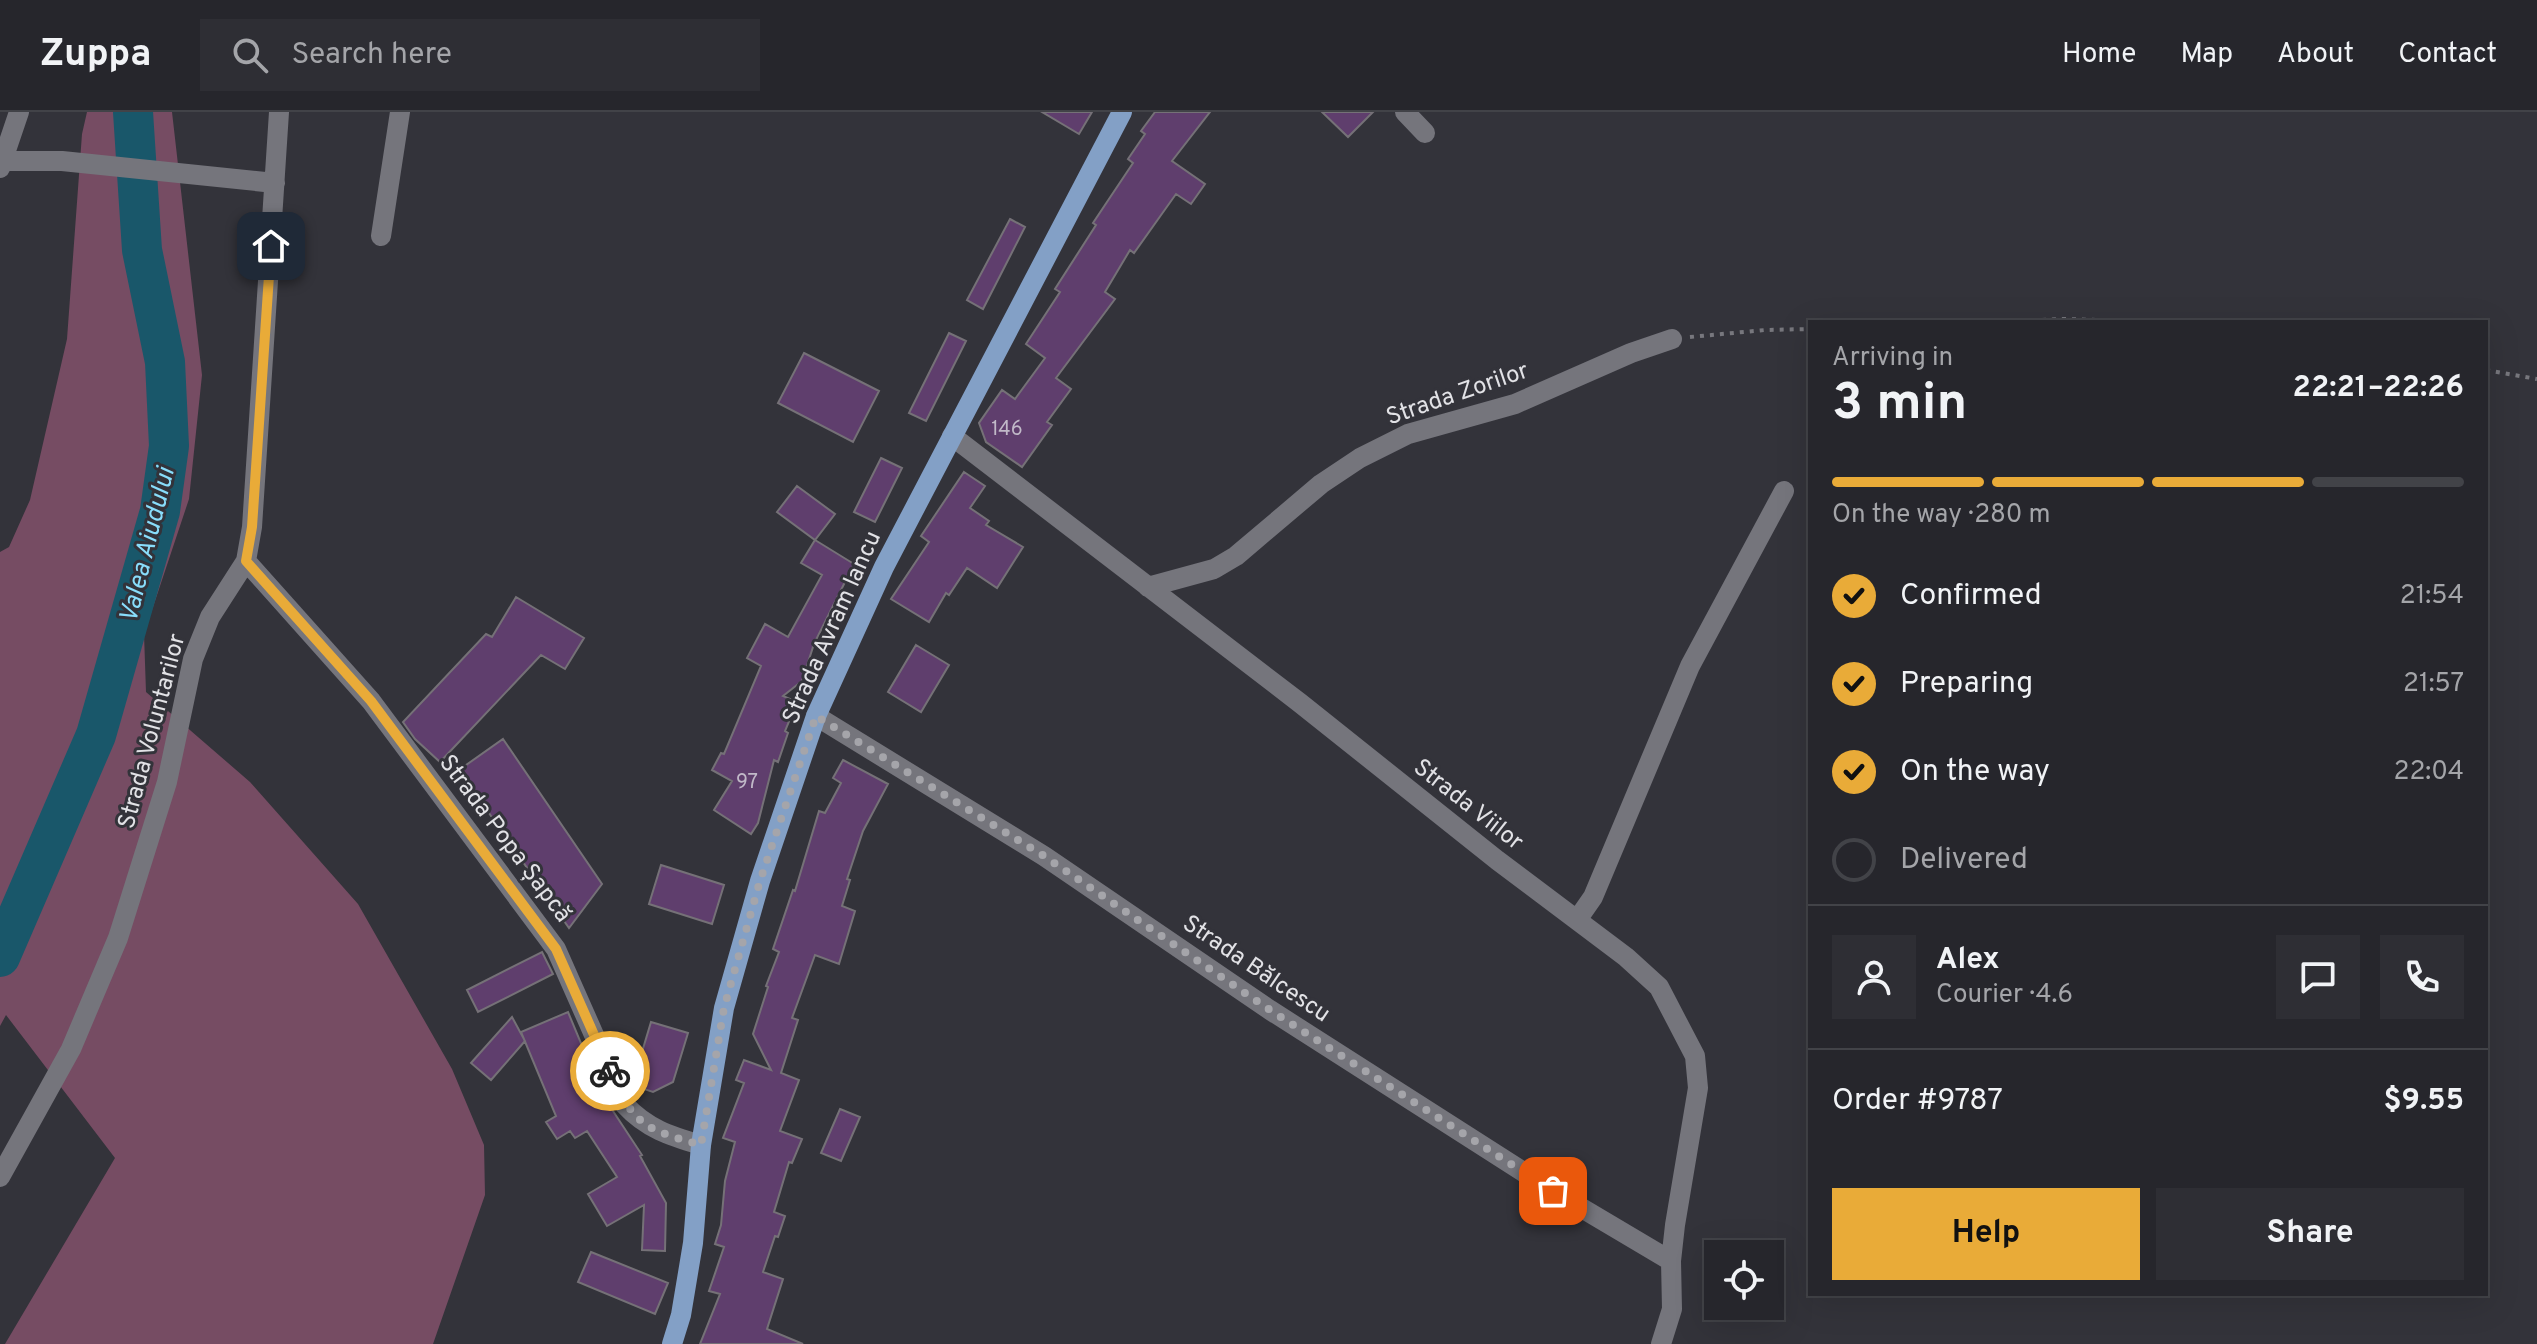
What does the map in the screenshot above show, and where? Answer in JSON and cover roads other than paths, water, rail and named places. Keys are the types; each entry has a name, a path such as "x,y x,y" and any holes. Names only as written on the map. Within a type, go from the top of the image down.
{"main road":[{"name":"Strada Avram Iancu","path":"672,1344 681,1315 693,1243 701,1145 724,1008 760,881 816,716 884,567 1122,112"}],"street":[{"path":"19,112 1,163 62,161 275,183"},
{"name":"Strada Voluntarilor","path":"0,1177 71,1049 118,938 167,782 193,659 210,617 246,561 252,527 279,112"},
{"path":"381,236 400,112"},
{"path":"1405,112 1425,133"},
{"name":"Strada Zorilor","path":"1148,587 1199,574 1236,556 1321,484 1360,458 1408,434 1515,404 1631,353 1672,339"},
{"name":"Strada Viilor","path":"952,436 1626,957 1659,987 1695,1056 1698,1088 1671,1261 1672,1309 1661,1344"},
{"path":"1577,920 1593,897 1690,666 1784,491"},
{"name":"Strada Popa Șapcă","path":"246,561 371,701 556,949 625,1105 639,1121 662,1133 701,1145"},
{"name":"Strada Bălcescu","path":"816,716 1044,856 1270,1010 1553,1191 1671,1261"}],"waterway":[{"name":"Valea Aiudului","path":"0,957 96,735 160,511 169,446 165,362 142,250 133,112"}]}
